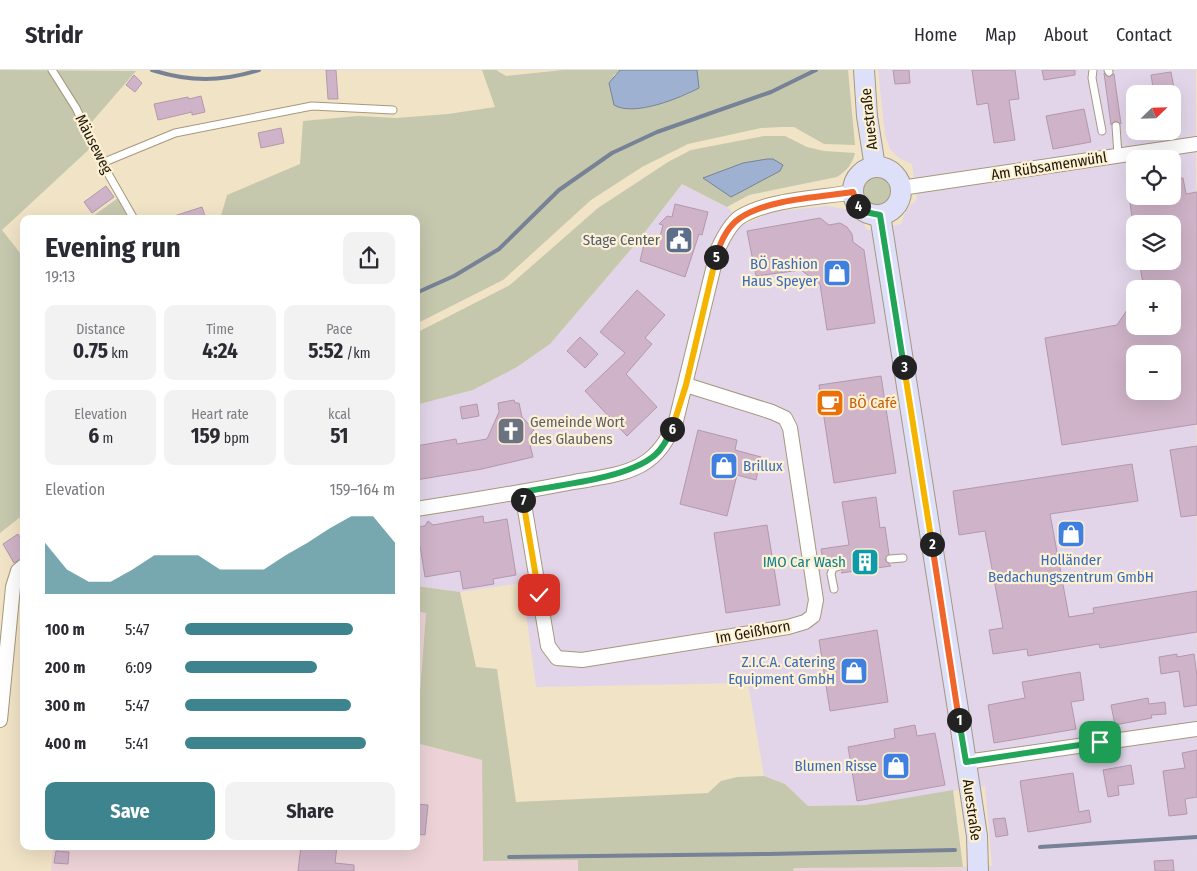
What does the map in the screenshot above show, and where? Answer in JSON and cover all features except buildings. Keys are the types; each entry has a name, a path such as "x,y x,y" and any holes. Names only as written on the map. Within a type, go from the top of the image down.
{"street":[{"name":"Auestraße","path":"864,70 867,116 875,167"},
{"name":"Am Rübsamenwühl","path":"901,188 1197,144"},
{"name":"Auestraße","path":"853,192 860,173 875,167 890,170 896,175 901,188"},
{"path":"420,508 522,492 619,473 640,465 656,454 668,439 676,421 718,249 723,236 739,218 766,206 853,192 858,206 865,212 880,215 896,207 901,194 901,188"},
{"name":"Auestraße","path":"880,215 966,762 977,836 978,871"},
{"name":"Im Geißhorn","path":"522,492 548,646 557,658 582,660 788,627 805,622 813,616 816,600 790,428 786,418 686,385"},
{"path":"0,720 13,587 20,569"},
{"path":"966,762 1197,728"}],"lane":[{"name":"Mäuseweg","path":"52,70 76,108 102,163 132,215"},
{"path":"1093,70 1094,91 1102,132"},
{"path":"102,163 175,134 312,106 393,110"},
{"path":"1116,126 1118,155"},
{"path":"890,559 903,558"},
{"path":"834,588 831,574 833,568 840,566"}],"shaded area":[{"path":"878,70 1196,70 1197,871 963,871 963,867 992,866 985,786 865,805 807,806 785,784 764,776 748,683 536,687 522,583 460,592 420,587 420,404 473,390 517,367 550,344 638,241 682,184 727,207 746,224 771,212 827,206 852,210 861,218 867,230 901,224 906,210 917,199 912,164 899,158 890,149 885,135"},
{"path":"420,611 426,612 420,688"},
{"path":"420,744 482,760 483,861 578,860 578,871 51,871 53,850 420,850"},
{"path":"963,867 963,871 793,871 794,868"}],"green space":[{"path":"0,70 136,71 90,124 97,142 2,230 20,253 20,517 0,533"},
{"path":"482,70 496,70 506,76 563,70 620,70 613,76 645,108 688,94 699,87 697,70 848,70 855,145 824,144 794,127 761,128 688,144 642,167 591,200 503,280 420,322 420,215 221,215 227,195 300,164 303,121 358,116 396,118 448,114 495,107"},
{"path":"764,136 785,136 807,147 824,151 855,153 849,167 837,177 749,195 727,207 682,184 638,241 550,344 517,367 473,390 420,404 420,331 510,285 598,208 668,162 691,150"},
{"path":"877,174 888,179 893,190 888,201 877,206 866,201 861,190 866,179"},
{"path":"118,198 126,215 95,215"},
{"path":"420,587 460,592 476,667 497,669 516,802 708,793 721,781 737,777 764,776 785,784 808,806 865,805 953,790 963,867 794,868 793,871 578,871 578,860 483,861 482,760 420,744 420,691 426,613 420,612"}],"water":[{"path":"620,70 697,70 699,88 681,97 657,105 645,108 623,108 614,105 609,83"},
{"path":"773,159 783,165 780,171 731,197 703,178 743,163"}],"waterway":[{"path":"152,70 179,77 206,79 232,77 259,70"},
{"path":"420,291 454,276 499,249 559,190 612,153 657,132 771,92 816,70"},
{"path":"1040,847 1197,837"},
{"path":"509,857 955,850"}],"place":[{"name":"Stage Center","path":"679,240"},
{"name":"BÖ Fashion Haus Speyer","path":"837,273"},
{"name":"BÖ Café","path":"830,403"},
{"name":"Gemeinde Wort des Glaubens","path":"511,431"},
{"name":"Brillux","path":"724,466"},
{"name":"Holländer Bedachungszentrum GmbH","path":"1071,534"},
{"name":"IMO Car Wash","path":"865,562"},
{"name":"Z.I.C.A. Catering Equipment GmbH","path":"854,671"},
{"name":"Blumen Risse","path":"896,766"}],"route":[{"path":"539,595 522,492 619,473 640,465 656,454 668,439 676,421 718,249 723,236 739,218 766,206 853,192 858,206 865,212 880,215 883,229 966,762 1100,742"}]}
